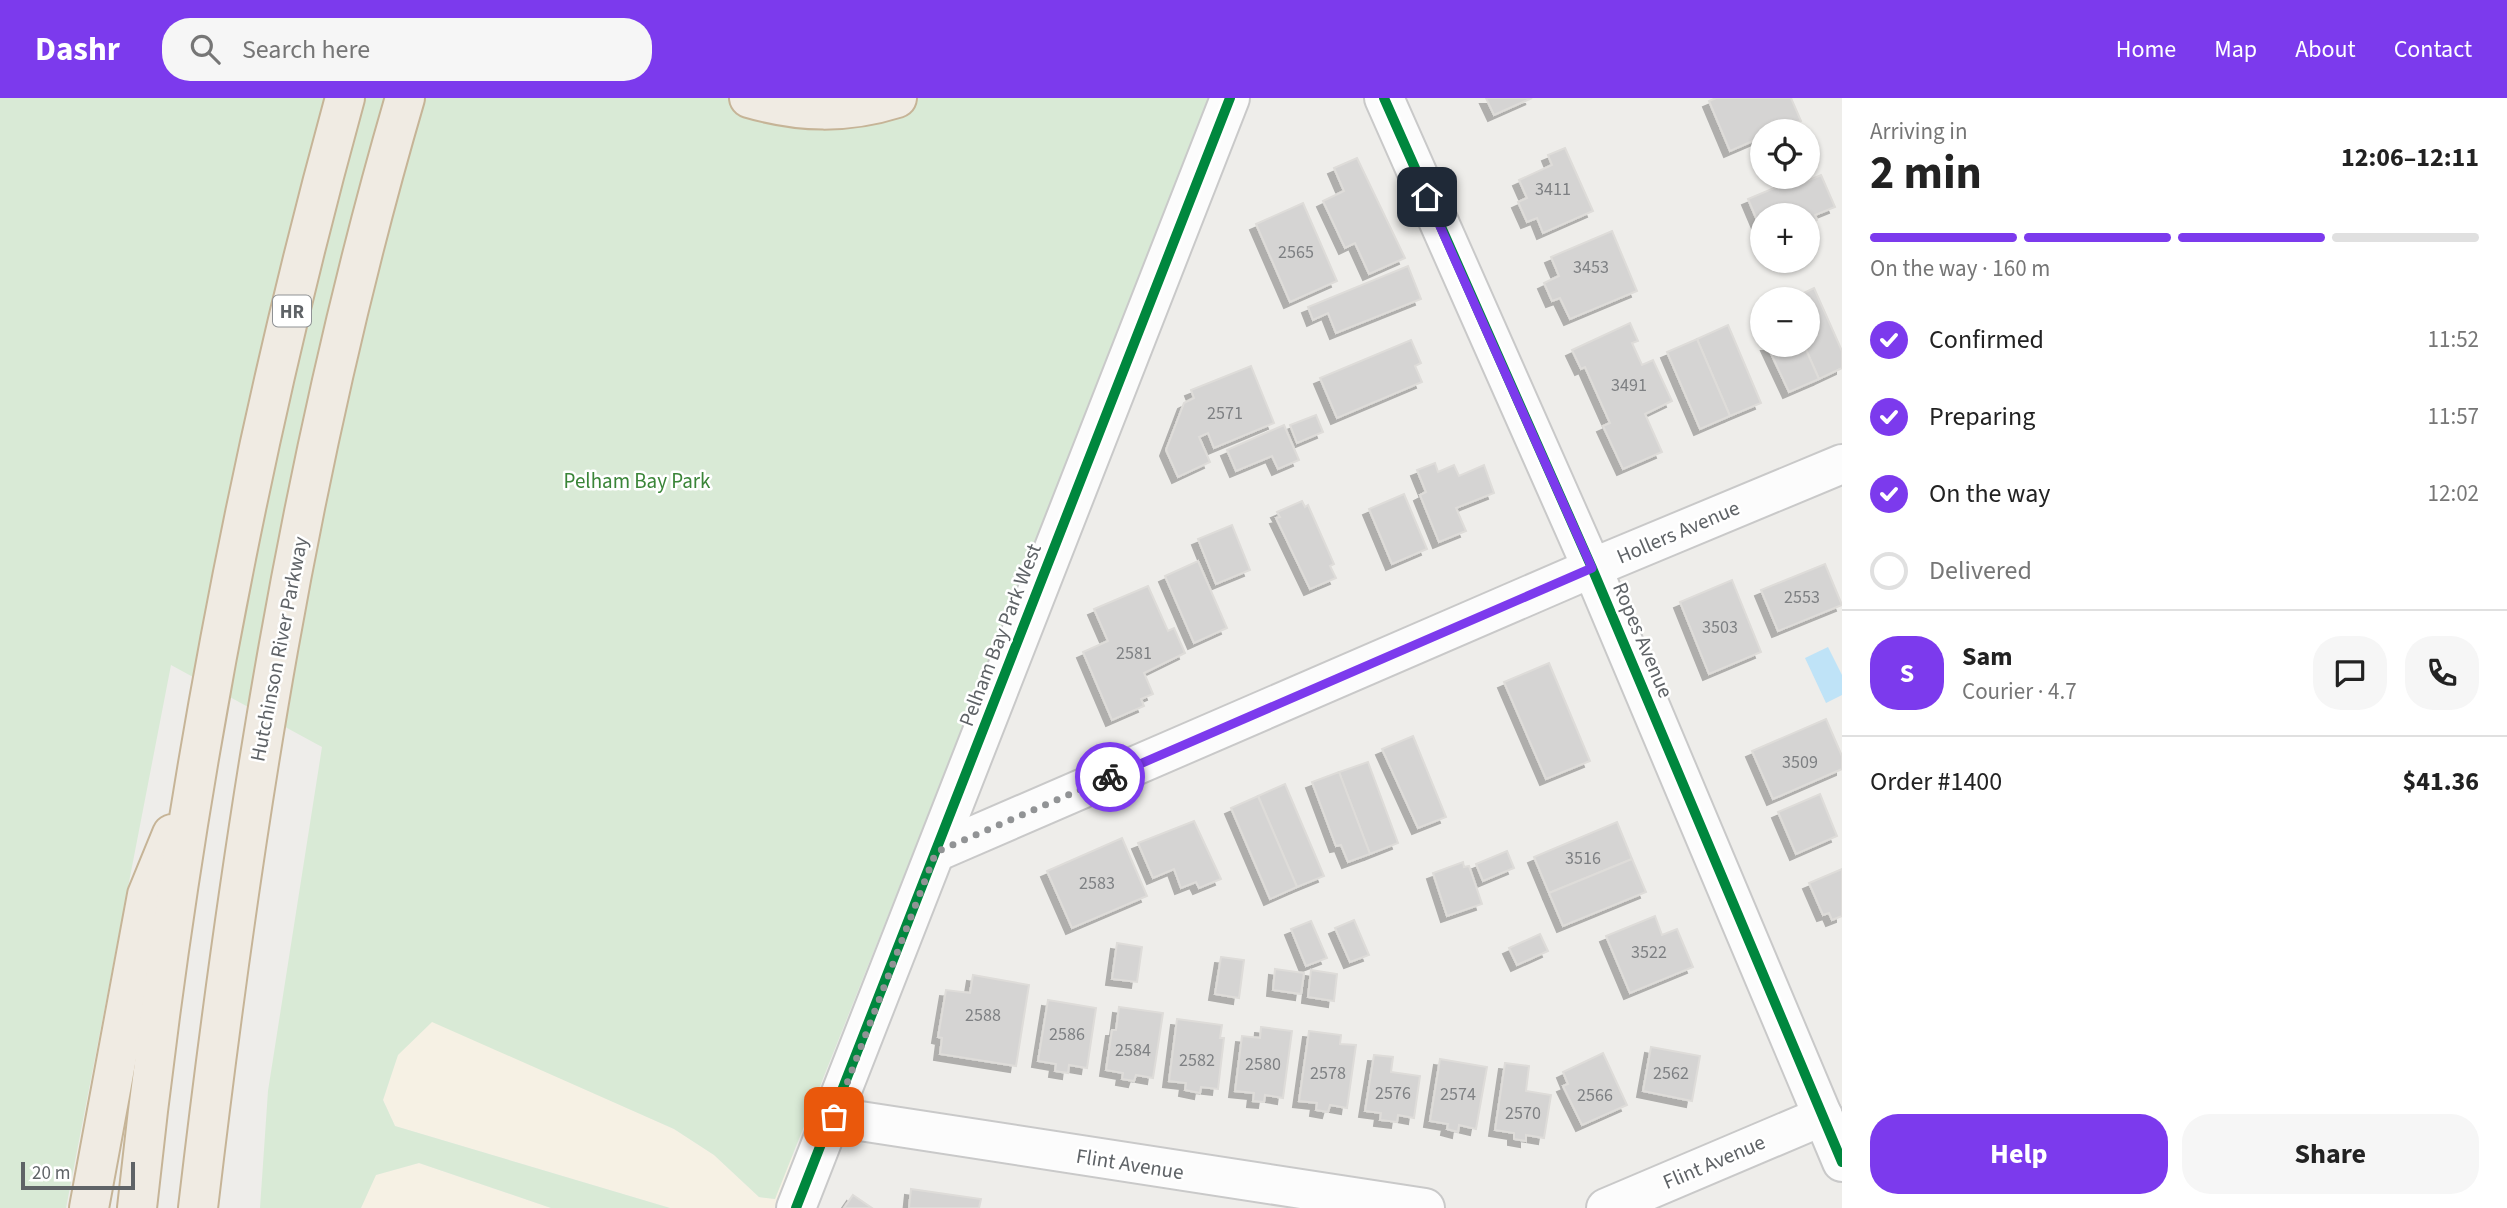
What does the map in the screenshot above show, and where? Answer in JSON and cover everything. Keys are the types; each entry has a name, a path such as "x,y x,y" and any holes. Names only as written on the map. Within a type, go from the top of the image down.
{"highway":[{"name":"HR","path":"195,780 243,525 345,98"},
{"name":"Hutchinson River Parkway","path":"198,1208 244,853 284,614 352,304 405,98"},
{"path":"749,98 785,108 839,111 897,98"},
{"path":"89,1208 147,895 195,780"},
{"path":"137,1208 164,985 195,780"},
{"path":"218,1039 225,1208"}],"street":[{"name":"Pelham Bay Park West","path":"801,1197 1230,98"},
{"name":"Ropes Avenue","path":"1384,98 1592,568 1842,1162"},
{"name":"Hollers Avenue","path":"936,852 1592,568 1842,464"},
{"name":"Flint Avenue","path":"1606,1208 1823,1116"},
{"name":"Flint Avenue","path":"834,1117 1238,1194 1425,1208"}],"shaded area":[{"path":"432,1021 674,1129 714,1155 759,1197 775,1199 792,1156 828,1164 811,1208 670,1208 395,1126 383,1100 398,1054"},
{"path":"419,1163 551,1208 361,1208 375,1175"}],"green space":[{"name":"Pelham Bay Park","path":"0,98 1214,98 775,1199 759,1197 714,1155 674,1129 432,1022 398,1055 383,1100 395,1126 670,1208 551,1208 419,1163 376,1175 361,1208 260,1208 268,1091 322,747 171,665 66,1208 0,1208"}],"water":[{"path":"1828,647 1842,675 1842,695 1826,703 1805,658"}],"building":[{"path":"1486,98 1532,98 1494,115"},
{"path":"1716,98 1791,98 1800,119 1750,119 1750,142 1730,151 1709,101"},
{"path":"1565,148 1593,211 1543,233 1537,218 1527,222 1518,202 1527,198 1519,180 1552,165 1548,155"},
{"path":"1357,158 1405,258 1369,274 1355,243 1345,248 1323,201 1344,191 1334,168"},
{"path":"1820,175 1835,207 1820,213 1820,203 1750,204 1748,199 1772,189 1820,189"},
{"path":"1303,203 1337,281 1290,302 1256,224"},
{"path":"1612,231 1637,291 1570,319 1560,298 1552,301 1544,283 1559,276 1551,257"},
{"path":"1408,266 1421,299 1336,333 1328,313 1313,320 1308,307"},
{"path":"1820,302 1842,351 1842,368 1819,379 1809,357 1820,357"},
{"path":"1630,323 1638,341 1632,343 1642,365 1653,360 1672,401 1645,414 1662,452 1623,469 1603,426 1610,423 1585,367 1581,369 1572,350"},
{"path":"1728,325 1761,403 1730,416 1697,339"},
{"path":"1697,339 1730,416 1700,429 1667,352"},
{"path":"1411,340 1421,363 1415,366 1422,382 1337,418 1320,378"},
{"path":"1773,357 1809,357 1819,379 1789,392"},
{"path":"1251,366 1274,423 1214,448 1208,433 1199,437 1210,462 1178,477 1166,450 1184,403 1194,398 1191,390"},
{"path":"1316,415 1323,432 1297,443 1290,425"},
{"path":"1284,425 1299,460 1278,469 1272,456 1236,471 1227,450"},
{"path":"1435,463 1438,472 1454,465 1459,476 1484,465 1494,493 1456,508 1466,531 1439,542 1420,495 1426,492 1417,470"},
{"path":"1404,494 1427,549 1392,564 1369,509"},
{"path":"1302,501 1305,507 1308,505 1334,564 1330,566 1336,578 1310,589 1276,518 1280,517 1277,512"},
{"path":"1232,525 1250,570 1216,584 1198,539"},
{"path":"1198,561 1227,628 1194,643 1165,576"},
{"path":"1825,564 1842,605 1778,631 1761,590"},
{"path":"1732,580 1761,652 1709,674 1680,602"},
{"path":"1148,586 1168,631 1174,628 1185,653 1144,673 1153,694 1141,699 1144,706 1112,720 1083,652 1108,641 1094,609"},
{"path":"1549,663 1590,761 1546,779 1504,682"},
{"path":"1826,719 1842,756 1842,769 1773,799 1752,751"},
{"path":"1413,736 1446,817 1418,828 1382,749"},
{"path":"1368,762 1398,843 1370,854 1339,772"},
{"path":"1339,772 1370,854 1348,862 1341,845 1336,846 1312,782"},
{"path":"1285,784 1324,876 1297,887 1258,796"},
{"path":"1820,794 1837,836 1796,854 1778,812"},
{"path":"1258,796 1297,887 1270,899 1231,808"},
{"path":"1194,821 1221,879 1199,888 1196,882 1181,888 1174,869 1153,878 1138,843"},
{"path":"1617,822 1632,859 1549,893 1534,857"},
{"path":"1122,838 1147,896 1072,928 1047,871"},
{"path":"1507,851 1514,868 1483,881 1476,864"},
{"path":"1632,859 1646,892 1563,926 1549,893"},
{"path":"1463,862 1464,867 1469,866 1482,904 1447,916 1433,873"},
{"path":"1842,869 1842,916 1832,920 1829,913 1823,915 1809,883"},
{"path":"1655,916 1662,935 1677,929 1693,967 1630,993 1606,936"},
{"path":"1354,920 1369,955 1350,962 1335,928"},
{"path":"1311,921 1327,958 1306,966 1291,929"},
{"path":"1540,934 1548,951 1517,965 1509,948"},
{"path":"1117,943 1142,947 1137,982 1112,979"},
{"path":"1221,957 1244,960 1239,998 1215,994"},
{"path":"1275,969 1304,973 1301,994 1273,990"},
{"path":"1311,970 1337,974 1334,1001 1308,997"},
{"path":"973,975 1029,985 1016,1066 940,1054 942,1038 938,1037 946,990 970,993"},
{"path":"1048,1000 1096,1008 1087,1068 1069,1065 1068,1073 1055,1071 1056,1064 1038,1061"},
{"path":"1119,1007 1163,1013 1153,1078 1136,1075 1134,1081 1122,1079 1123,1073 1106,1070 1112,1030 1116,1030"},
{"path":"1177,1019 1222,1025 1220,1038 1224,1038 1218,1089 1201,1087 1200,1093 1185,1090 1186,1083 1169,1081"},
{"path":"1261,1027 1292,1031 1283,1098 1265,1095 1264,1102 1253,1101 1254,1093 1235,1091 1242,1036 1260,1038"},
{"path":"1309,1031 1341,1035 1340,1044 1356,1045 1347,1108 1330,1105 1328,1112 1316,1110 1317,1103 1299,1101"},
{"path":"1651,1047 1700,1056 1692,1101 1643,1091"},
{"path":"1603,1053 1627,1105 1582,1125 1563,1086 1568,1084 1563,1072"},
{"path":"1374,1055 1393,1057 1391,1072 1420,1076 1414,1118 1398,1115 1397,1122 1380,1120 1381,1113 1365,1111"},
{"path":"1440,1059 1487,1067 1476,1129 1459,1125 1458,1132 1447,1129 1448,1124 1430,1121"},
{"path":"1505,1063 1529,1066 1526,1091 1551,1095 1544,1138 1526,1135 1526,1141 1514,1139 1514,1133 1495,1130"},
{"path":"911,1189 981,1199 979,1208 909,1208"},
{"path":"853,1195 872,1208 844,1208"}],"cycle path":[{"path":"796,1208 1230,98"},
{"path":"1384,98 1592,568 1842,1162"}],"way so far":[{"path":"834,1117 936,852 1110,777"}],"route":[{"path":"1110,777 1592,568 1427,197"}]}
